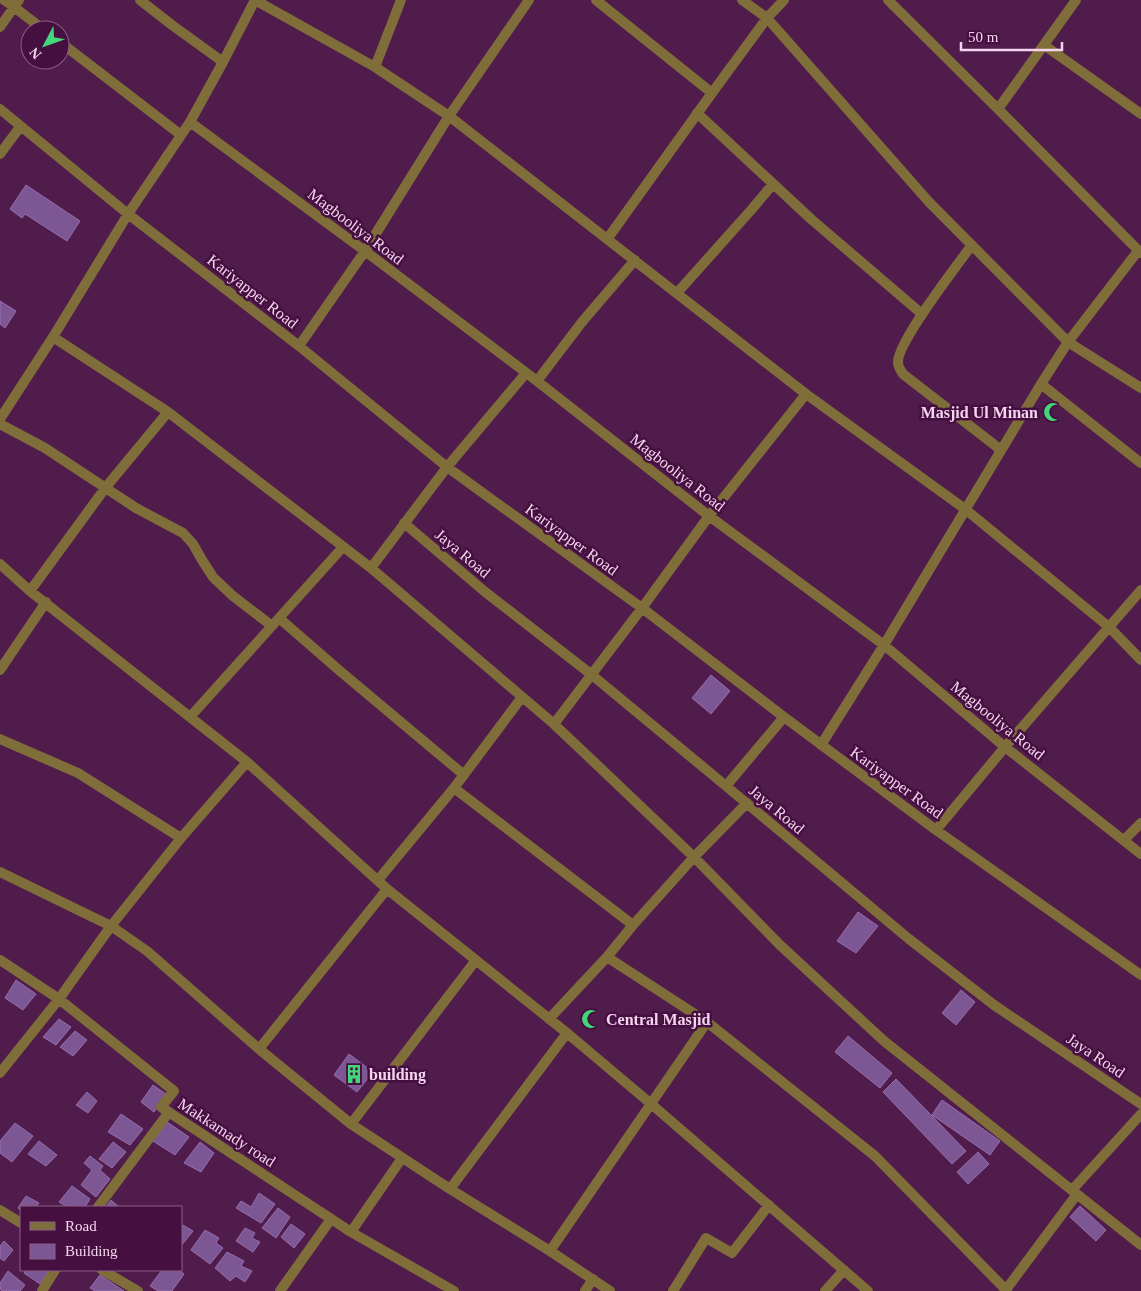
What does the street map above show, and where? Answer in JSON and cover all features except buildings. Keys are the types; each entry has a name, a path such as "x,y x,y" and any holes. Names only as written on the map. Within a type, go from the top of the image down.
{"street":[{"path":"4,0 16,4 33,20"},
{"path":"140,0 223,62"},
{"path":"0,419 53,337 128,214 190,122 255,0 375,67 449,116 806,394 965,509 1109,627 1141,660"},
{"path":"375,67 401,0"},
{"path":"299,346 365,251 449,116 530,0"},
{"path":"596,0 712,93"},
{"path":"742,0 768,18 929,202 1068,342 1141,388"},
{"path":"608,238 697,113 768,18 784,0"},
{"path":"821,745 1068,342 1139,252 888,0"},
{"path":"998,110 1072,2"},
{"path":"0,27 16,4"},
{"path":"1044,45 1141,114"},
{"path":"70,50 181,135"},
{"name":"Kariyapper Road","path":"0,110 128,214 299,346 447,466 642,608 936,830 1141,975"},
{"path":"697,113 811,219 922,314"},
{"name":"Magbooliya Road","path":"190,122 537,381 709,516 884,644 1005,747 1141,854"},
{"path":"0,154 20,127"},
{"path":"676,293 773,184"},
{"path":"972,245 922,314 900,352 898,363 903,374 1001,450"},
{"path":"537,381 582,322 635,260"},
{"path":"53,337 168,412 371,568 554,724 694,857 780,945 884,1041 1141,1245"},
{"path":"371,568 447,466 526,373"},
{"path":"1041,384 1141,463"},
{"path":"554,724 709,516 806,394"},
{"path":"30,591 106,487 168,412"},
{"path":"0,424 45,448 136,508 183,533 193,544 213,577 233,596 272,626"},
{"name":"Jaya Road","path":"404,523 484,591 592,675 909,939 994,1004 1141,1104"},
{"path":"190,717 343,547"},
{"path":"0,564 30,591 248,762 387,889 567,1033 868,1291"},
{"path":"936,830 1141,590"},
{"path":"0,670 46,602"},
{"path":"279,618 464,775"},
{"path":"378,880 454,788 522,697"},
{"path":"726,786 784,717"},
{"path":"0,739 78,772 181,838"},
{"path":"0,1072 59,999 111,926 181,838 248,762"},
{"path":"454,788 633,925"},
{"path":"549,1019 607,957 694,857 747,803"},
{"path":"1124,840 1141,823"},
{"path":"0,872 111,926 147,951 259,1049 351,1124 450,1189 550,1250 610,1291"},
{"path":"259,1049 387,889"},
{"path":"607,957 707,1022 875,1156 1006,1291 1075,1192 1141,1114"},
{"name":"Makkamady road","path":"0,960 59,999 174,1091 161,1107 437,1287 454,1291"},
{"path":"351,1124 476,960"},
{"path":"550,1250 707,1022"},
{"path":"450,1189 567,1033"},
{"path":"99,1206 169,1112"},
{"path":"351,1232 402,1158"},
{"path":"673,1291 706,1238 732,1252 769,1205"},
{"path":"0,1210 20,1222"},
{"path":"280,1291 331,1219"},
{"path":"825,1291 844,1270"},
{"path":"42,1291 54,1271"},
{"path":"104,1271 138,1291"},
{"path":"585,1291 593,1279"}],"place":[{"name":"Masjid Ul Minan","path":"1053,412"},
{"name":"Central Masjid","path":"591,1019"},
{"name":"building","path":"354,1074"}]}
